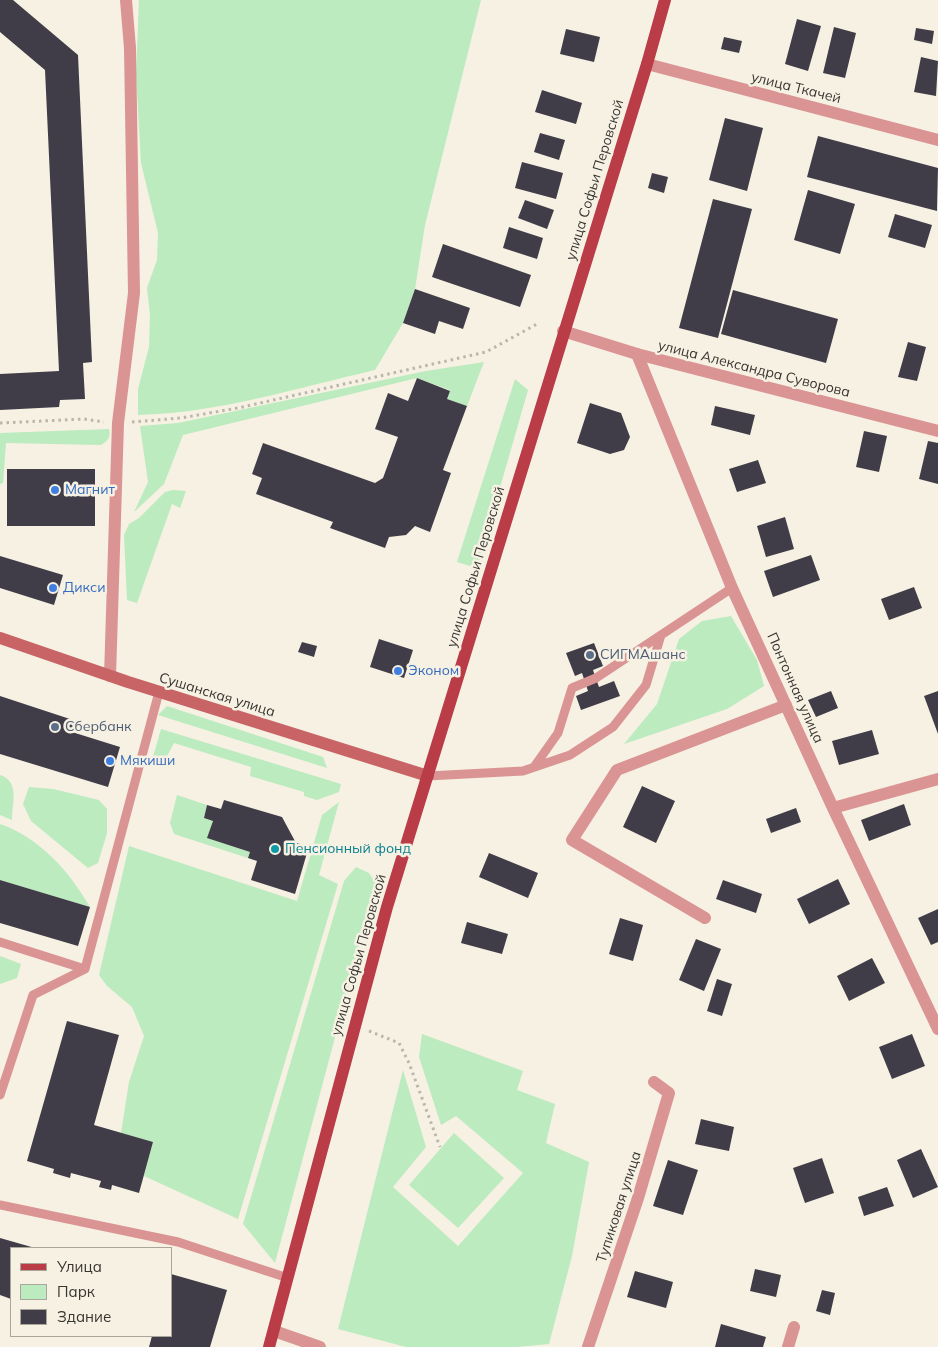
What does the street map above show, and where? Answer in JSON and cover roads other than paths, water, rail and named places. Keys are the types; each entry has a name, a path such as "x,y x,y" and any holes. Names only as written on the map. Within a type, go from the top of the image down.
{"main road":[{"name":"улица Софьи Перовской","path":"269,1347 387,907 563,331 647,64 665,0"},
{"name":"Сушанская улица","path":"0,638 159,692 428,776"}],"street":[{"path":"110,676 118,423 134,293 130,48 126,0"},
{"name":"улица Ткачей","path":"647,64 938,140"},
{"name":"улица Александра Суворова","path":"563,331 636,354 938,431"},
{"name":"Понтонная улица","path":"636,354 732,588 832,808 938,1029"},
{"path":"705,918 572,840 617,770 786,705"},
{"path":"832,808 938,779"},
{"name":"Тупиковая улица","path":"588,1347 638,1198 670,1093 654,1082"},
{"path":"788,1347 794,1326"},
{"path":"274,1331 320,1347"}],"lane":[{"path":"534,768 558,733 572,688 596,678 732,588"},
{"path":"428,776 523,771 570,755 613,726 646,685 660,635"},
{"path":"0,1095 33,995 85,969 159,692"},
{"path":"0,942 85,969"},
{"path":"0,1205 178,1242 288,1278"}],"place":[{"name":"Магнит","path":"55,490"},
{"name":"Дикси","path":"53,588"},
{"name":"СИГМАшанс","path":"590,655"},
{"name":"Эконом","path":"398,671"},
{"name":"Сбербанк","path":"55,727"},
{"name":"Мякиши","path":"110,761"},
{"name":"Пенсионный фонд","path":"275,849"}]}
